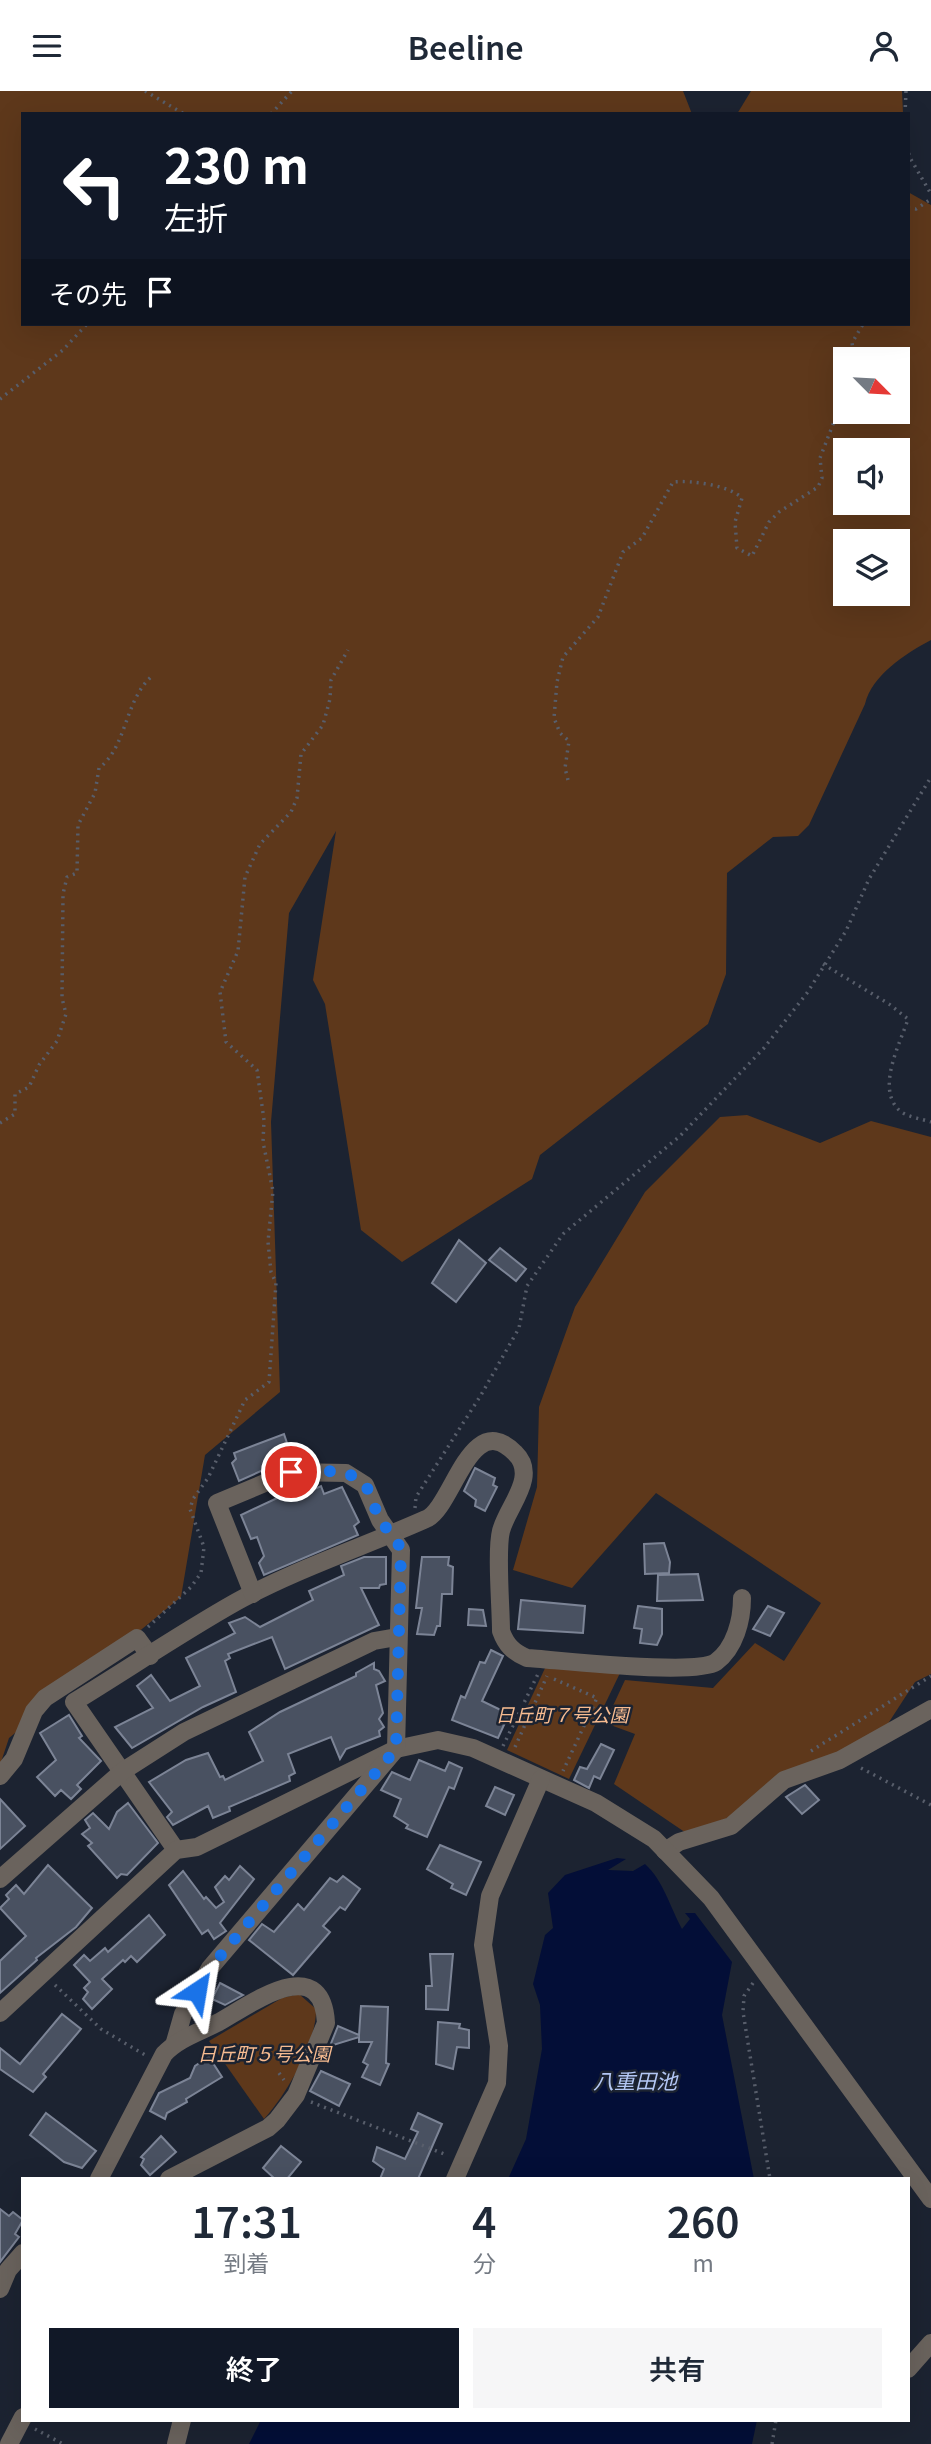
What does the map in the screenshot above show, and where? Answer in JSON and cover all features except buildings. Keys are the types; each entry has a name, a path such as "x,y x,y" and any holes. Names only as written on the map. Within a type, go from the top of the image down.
{"street":[{"path":"176,1850 74,1703 253,1594 435,1515 468,1455 475,1448 498,1444 515,1452 521,1460 523,1478 501,1532 501,1631 507,1645 520,1655 545,1659 694,1668 707,1666 717,1661 733,1640 742,1613 742,1598"},
{"path":"104,2177 159,2063 175,2042 183,2014 210,1968 396,1749 401,1550 392,1533 380,1520 365,1485 346,1473 291,1472 217,1503 253,1594"},
{"path":"0,1879 123,1771 184,1732 374,1641 397,1637"},
{"path":"0,1776 14,1759 38,1704 137,1638 150,1655"},
{"path":"665,1851 680,1842 731,1826 784,1780 840,1760 931,1709"},
{"path":"0,2013 176,1850 197,1847 396,1749 438,1740 461,1744 505,1762 547,1772 616,1813 665,1851 710,1898 931,2199"},
{"path":"455,2177 497,2083 499,2046 483,1944 490,1896 547,1772"},
{"path":"173,2177 268,2128 286,2111 296,2095 326,2023 326,2010 311,1990 299,1985 283,1987 205,2030 175,2042"},
{"path":"0,2289 20,2261"},
{"path":"910,2367 931,2343"},
{"path":"9,2444 21,2421"},
{"path":"176,2444 181,2422"}],"path":[{"path":"145,91 181,112"},
{"path":"273,112 292,91"},
{"path":"905,112 906,91"},
{"path":"910,158 931,194"},
{"path":"910,208 916,209 931,199"},
{"path":"0,399 63,350 85,326"},
{"path":"853,347 862,326"},
{"path":"568,780 565,768 569,741 560,733 554,718 563,657 598,617 623,552 642,538 673,482 694,480 736,493 742,498 735,522 737,548 752,556 769,522 779,512 818,487 822,478 820,458 833,424"},
{"path":"137,1638 191,1587 201,1573 204,1547 190,1509 193,1499 208,1478 245,1400 270,1382 276,1283 271,1272 268,1242 274,1208 263,1142 264,1120 257,1070 226,1042 220,992 238,951 245,877 260,844 291,812 297,798 301,754 323,725 331,680 348,650"},
{"path":"0,1123 15,1114 15,1094 29,1087 62,1027 66,1014 62,998 63,894 67,877 77,873 78,825 95,793 99,768 112,758 140,687 150,677"},
{"path":"415,1524 416,1497 488,1384 519,1328 527,1286 563,1234 680,1136 764,1048 807,993 846,931 869,879 931,777"},
{"path":"823,964 889,1004 908,1019 889,1079 891,1098 900,1112 931,1122"},
{"path":"505,1762 545,1659"},
{"path":"505,1762 520,1750 514,1747 547,1675 597,1698 564,1772 547,1772"},
{"path":"808,1753 931,1676"},
{"path":"840,1760 854,1764 931,1805"},
{"path":"764,1971 744,1996 743,2012 770,2177"},
{"path":"44,1973 101,2029 159,2063"},
{"path":"296,2095 462,2161"},
{"path":"27,2422 63,2444"},
{"path":"772,2444 776,2422"}],"green space":[{"path":"0,91 683,91 691,112 21,112 21,326 910,326 910,193 931,205 931,640 891,666 869,693 809,825 798,836 773,837 727,873 726,974 708,1024 540,1155 532,1179 402,1262 361,1230 325,1004 313,980 336,831 289,913 271,1122 280,1392 205,1455 181,1597 9,1738 0,1765"},
{"path":"751,91 902,91 903,112 738,112"},
{"path":"747,1115 820,1143 871,1121 931,1137 931,1674 915,1682 880,1736 692,1837 614,1784 635,1734 605,1723 625,1680 713,1688 755,1643 784,1661 821,1603 656,1493 572,1588 513,1570 537,1487 539,1407 575,1307 645,1192 720,1117"},
{"name":"日丘町７号公園","path":"546,1666 620,1673 569,1779 507,1750"},
{"name":"日丘町５号公園","path":"299,1994 316,2009 311,2037 299,2067 264,2119 209,2041 282,1998"}],"water":[{"name":"八重田池","path":"617,1858 626,1859 608,1870 633,1871 645,1864 661,1886 682,1929 690,1919 685,1913 695,1913 732,1962 722,2015 754,2177 509,2177 526,2139 542,2049 540,2005 533,1984 545,1935 553,1928 548,1893 565,1875"},
{"path":"260,2422 757,2422 752,2444 249,2444"}],"route":[{"path":"197,1991 210,1968 396,1749 401,1550 398,1542 380,1520 370,1492 359,1479 346,1473 291,1472"}]}
